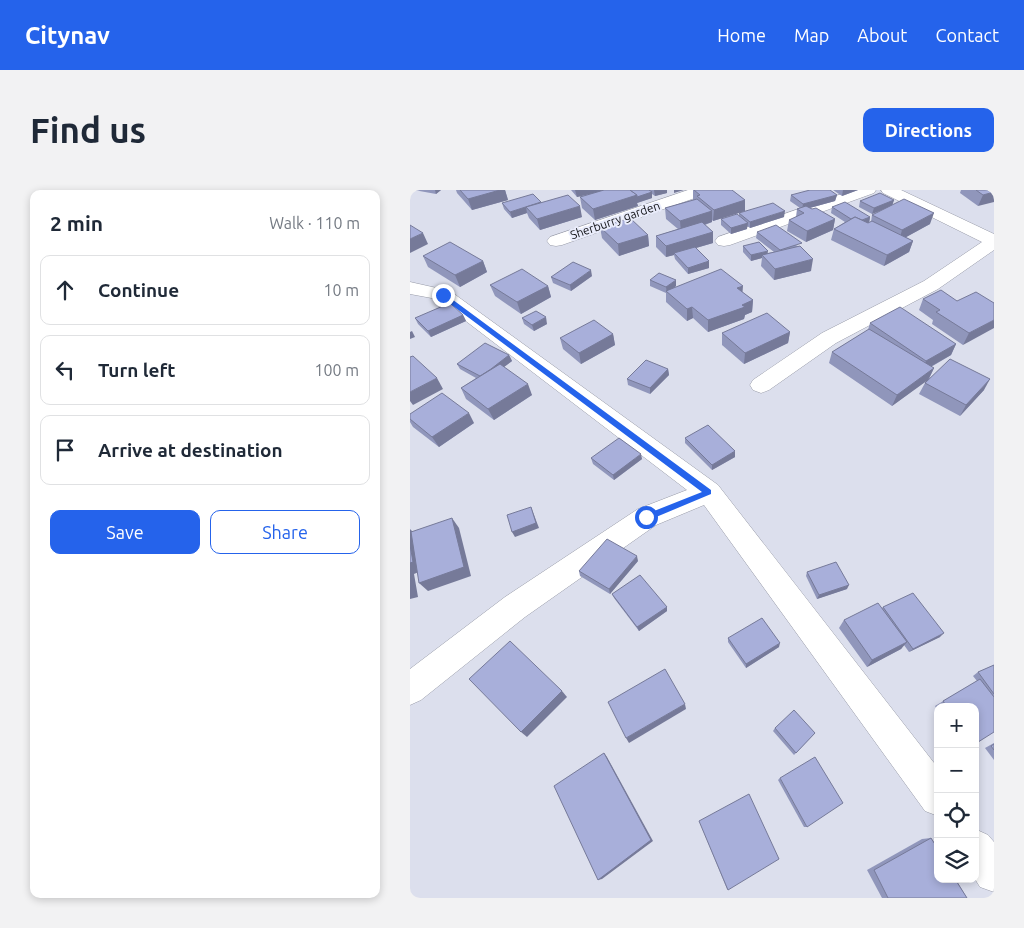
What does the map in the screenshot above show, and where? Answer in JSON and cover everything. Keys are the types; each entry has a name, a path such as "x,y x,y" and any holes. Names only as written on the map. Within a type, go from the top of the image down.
{"street":[{"name":"Sherburry garden","path":"556,241 703,190"},
{"path":"724,241 868,190"},
{"path":"761,385 829,338 931,285 994,241 889,190"},
{"path":"410,288 443,295 708,492 934,793"},
{"path":"410,689 515,606 646,517 708,492"},
{"path":"979,853 994,873"}],"building":[{"path":"460,190 500,190 468,199"},
{"path":"604,190 630,190 637,195 593,209 580,197"},
{"path":"630,190 649,190 652,192 637,197"},
{"path":"694,190 732,190 745,200 714,210 697,196 700,195"},
{"path":"810,190 830,190 837,195 803,204 791,195"},
{"path":"976,190 994,190 994,192 983,195"},
{"path":"880,193 894,200 874,208 860,201"},
{"path":"533,194 541,202 510,212 502,203"},
{"path":"568,195 580,206 537,219 526,207"},
{"path":"697,199 712,211 680,221 665,208"},
{"path":"904,199 934,213 902,230 872,215"},
{"path":"845,202 870,217 862,220 855,217 851,219 832,207"},
{"path":"773,203 785,211 750,222 739,213"},
{"path":"806,206 812,209 816,208 835,219 807,231 789,220 804,213 797,209"},
{"path":"737,214 748,223 731,228 721,219"},
{"path":"855,217 868,223 872,221 913,241 887,255 834,229"},
{"path":"630,218 648,235 618,244 600,227"},
{"path":"702,222 713,232 666,246 656,236"},
{"path":"410,225 423,233 410,239"},
{"path":"776,225 802,243 780,250 757,232"},
{"path":"450,242 483,261 455,275 423,256"},
{"path":"759,242 768,251 751,255 743,246"},
{"path":"800,246 813,259 775,269 762,255"},
{"path":"695,247 709,261 688,268 674,253"},
{"path":"573,262 591,270 570,285 551,277"},
{"path":"522,269 548,286 517,302 490,285"},
{"path":"721,269 743,286 737,288 753,300 742,305 745,307 708,320 692,307 687,309 666,291"},
{"path":"659,273 676,280 666,287 650,280"},
{"path":"941,290 957,301 976,292 994,303 994,320 969,333 936,312 940,310 923,299"},
{"path":"450,303 463,315 428,331 415,318"},
{"path":"900,307 956,344 926,361 870,323"},
{"path":"536,311 546,317 532,325 522,318"},
{"path":"767,313 790,332 745,353 722,333"},
{"path":"594,320 613,334 579,353 560,338"},
{"path":"869,329 934,368 897,395 832,352"},
{"path":"485,343 509,355 480,376 457,364"},
{"path":"413,356 437,378 410,392 410,357"},
{"path":"950,359 990,379 966,405 925,383"},
{"path":"646,360 668,369 650,388 627,379"},
{"path":"500,364 528,384 488,409 461,388"},
{"path":"442,393 469,413 432,437 410,419 410,414"},
{"path":"708,425 735,451 712,465 685,438"},
{"path":"619,438 641,454 613,475 591,458"},
{"path":"531,507 536,523 512,532 507,515"},
{"path":"452,518 464,567 419,583 411,532"},
{"path":"607,539 637,556 609,589 579,571"},
{"path":"410,545 413,562 410,563"},
{"path":"836,562 849,585 819,595 807,572"},
{"path":"640,575 667,607 637,627 612,594"},
{"path":"913,593 944,633 913,649 883,607"},
{"path":"878,603 907,642 872,660 844,620"},
{"path":"762,618 780,643 746,664 728,638"},
{"path":"510,641 562,691 521,732 469,679"},
{"path":"994,665 994,694 978,672"},
{"path":"665,669 685,704 626,738 608,702"},
{"path":"980,679 994,697 994,732 979,741 979,703 944,703 943,701"},
{"path":"794,710 815,733 796,753 775,728"},
{"path":"604,753 651,840 598,880 554,786"},
{"path":"815,757 843,803 807,827 780,778"},
{"path":"749,794 779,859 728,890 699,821"},
{"path":"931,838 934,843 934,883 958,883 967,898 888,898 874,870"}],"route":[{"path":"443,295 708,492 646,517"}]}
